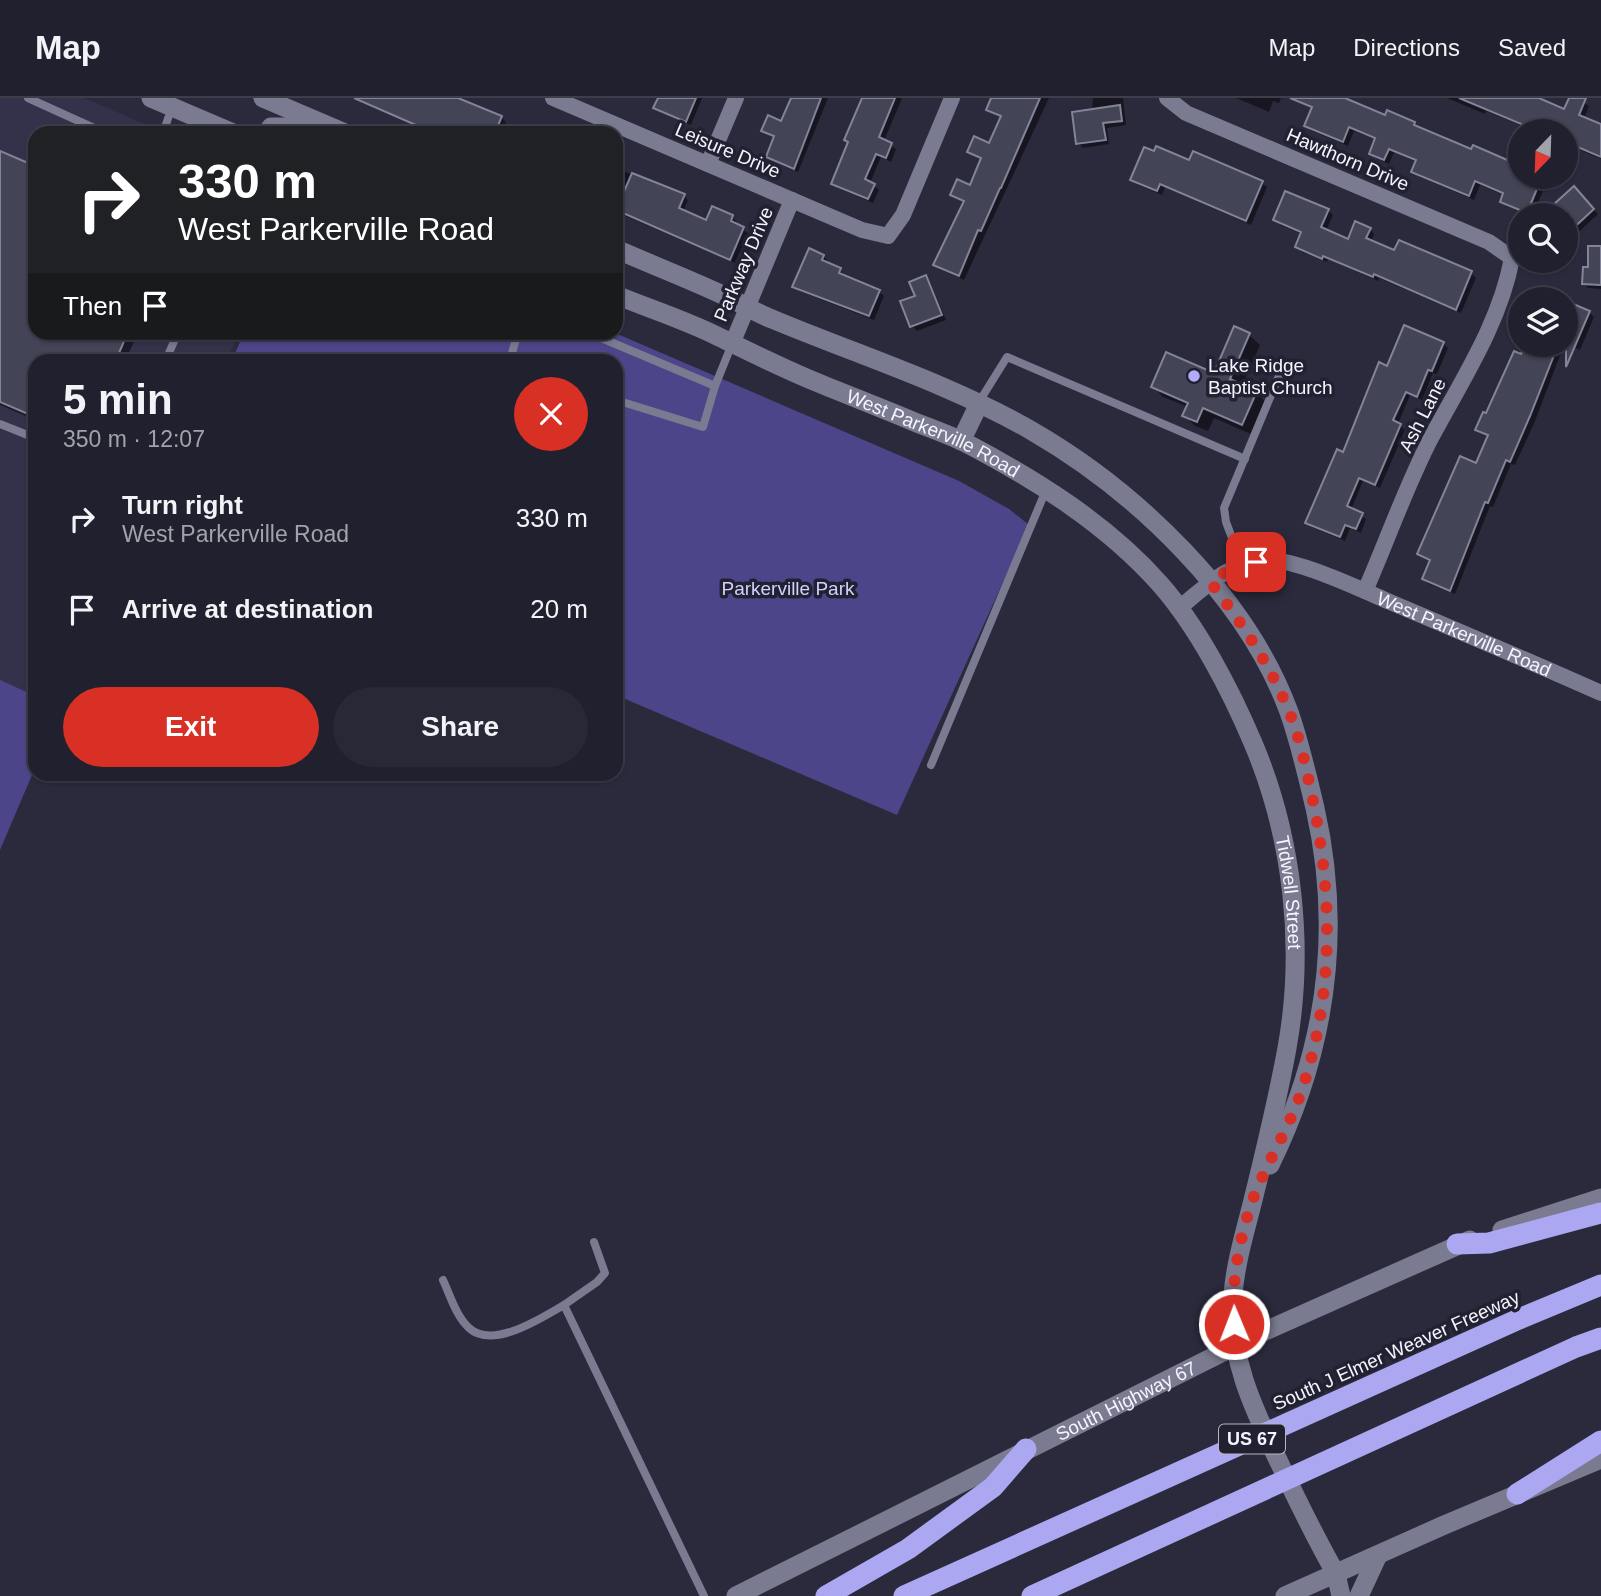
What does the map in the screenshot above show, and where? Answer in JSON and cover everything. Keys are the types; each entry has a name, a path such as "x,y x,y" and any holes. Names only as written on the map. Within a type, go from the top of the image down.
{"highway":[{"path":"1457,1244 1489,1243 1601,1213"},
{"name":"South J Elmer Weaver Freeway","path":"904,1596 1601,1285"},
{"name":"US 67","path":"1032,1596 1576,1347 1601,1338"},
{"path":"1517,1494 1601,1441"},
{"path":"826,1596 908,1549 993,1488 1026,1449"}],"main road":[{"path":"151,98 174,102 220,126"},
{"path":"262,98 328,126"},
{"path":"623,252 767,317 979,404 1030,430 1083,462 1156,521 1211,583"},
{"name":"West Parkerville Road","path":"623,298 715,334 812,381 961,441 1046,490 1101,527 1163,587 1178,609"},
{"path":"961,441 979,404"},
{"name":"Tidwell Street","path":"1211,583 1262,657 1288,709 1302,754 1320,831 1326,880 1326,976 1311,1063 1298,1100 1254,1198"},
{"name":"Tidwell Street","path":"1178,609 1235,700 1259,756 1282,826 1294,945 1287,1045 1254,1198 1241,1242 1232,1297 1235,1346 1243,1383 1255,1412 1311,1531 1336,1574 1341,1596"},
{"name":"South Highway 67","path":"736,1596 1235,1346 1457,1244 1601,1199"},
{"path":"1289,1595 1601,1459"},
{"path":"1359,1596 1378,1555"}],"street":[{"name":"Leisure Drive","path":"553,98 619,126"},
{"path":"708,164 736,98"},
{"name":"Leisure Drive","path":"623,128 862,230 888,236 903,215 952,98"},
{"name":"Hawthorn Drive","path":"1167,98 1186,113 1489,242 1508,255"},
{"name":"Parkway Drive","path":"732,344 792,200"},
{"name":"Ash Lane","path":"1365,591 1430,440 1472,366 1509,273"},
{"name":"West Parkerville Road","path":"1178,609 1228,570 1242,564 1269,560 1297,565 1365,591 1601,693"}],"lane":[{"path":"28,98 90,126"},
{"path":"165,126 174,102"},
{"path":"606,340 715,386"},
{"path":"623,402 703,427 715,386 732,344"},
{"path":"979,404 1007,357 1245,458"},
{"path":"1242,564 1226,522 1224,508 1284,364"},
{"path":"0,424 28,435"},
{"path":"930,765 1046,490"},
{"path":"443,1280 460,1316 469,1328 481,1335 496,1337 564,1305 597,1282 605,1273 594,1242"},
{"path":"564,1305 704,1596"}],"shaded area":[{"path":"0,98 84,98 149,126 28,126 28,340 236,340 230,354 28,354 28,724 0,712"}],"green space":[{"name":"Parkerville Park","path":"623,336 959,481 1009,509 1029,525 897,815 623,698 623,354 235,354 241,340 623,340"},
{"path":"0,680 28,693 29,781 0,850"}],"building":[{"path":"354,98 458,98 502,116 498,126 418,126"},
{"path":"658,98 696,98 686,122 653,108"},
{"path":"791,98 821,98 794,169 766,157 774,136 761,131 768,115 781,121"},
{"path":"862,98 895,98 879,137 892,143 886,158 876,154 865,179 875,184 868,199 831,184 848,142 844,140"},
{"path":"991,98 1040,98 959,276 933,265 964,201 950,195 957,179 970,185 981,158 967,152 974,136 989,143 1001,116 986,110"},
{"path":"1290,98 1345,98 1385,115 1387,110 1415,122 1414,125 1471,149 1473,145 1508,160 1508,189 1537,189 1531,203 1508,203 1508,205 1500,202 1503,193 1475,181 1469,196 1411,172 1416,160 1389,149 1384,160 1369,154 1375,138 1349,127 1343,142 1304,126 1312,107"},
{"path":"1459,98 1539,98 1564,109 1569,98 1586,98 1579,115 1601,124 1601,157 1578,147 1578,119 1509,119"},
{"path":"1120,105 1122,121 1103,123 1106,140 1076,144 1072,112"},
{"path":"1156,146 1189,160 1193,151 1263,181 1246,221 1160,184 1157,191 1130,180 1144,147 1154,151"},
{"path":"0,151 28,163 28,340 125,340 119,354 28,354 28,414 0,402"},
{"path":"632,173 685,194 679,208 706,220 712,206 733,215 731,221 744,227 730,260 623,213 623,194"},
{"path":"1571,189 1577,189 1594,209 1578,224 1578,203 1555,203"},
{"path":"1285,191 1329,209 1321,227 1348,239 1355,221 1371,228 1366,238 1394,250 1399,240 1472,271 1456,310 1374,274 1373,277 1295,247 1301,232 1273,220"},
{"path":"1588,246 1601,246 1601,285 1582,284 1583,267 1588,267"},
{"path":"809,248 824,255 822,260 841,268 839,273 880,290 869,316 792,287"},
{"path":"926,275 942,315 910,327 900,301 915,296 909,282"},
{"path":"1578,306 1590,311 1578,339"},
{"path":"1404,325 1444,342 1417,397 1406,392 1393,420 1401,424 1375,485 1359,478 1347,506 1363,513 1356,529 1345,525 1340,537 1305,523 1337,449 1343,452 1379,362 1387,366"},
{"name":"Lake Ridge Baptist Church","path":"1234,326 1250,333 1230,379 1257,391 1242,425 1203,408 1197,422 1182,416 1188,403 1151,387 1166,352 1214,373"},
{"path":"1511,357 1553,357 1510,462 1506,460 1488,503 1485,502 1450,591 1422,579 1430,560 1417,554 1460,456 1476,463 1488,435 1475,430 1483,412 1486,413"}],"place":[{"name":"Lake Ridge Baptist Church","path":"1194,376"}],"route":[{"path":"1234,1324 1232,1297 1241,1242 1254,1198 1298,1100 1311,1063 1326,976 1328,921 1320,831 1302,754 1288,709 1262,657 1211,583 1228,570 1256,562"}]}
